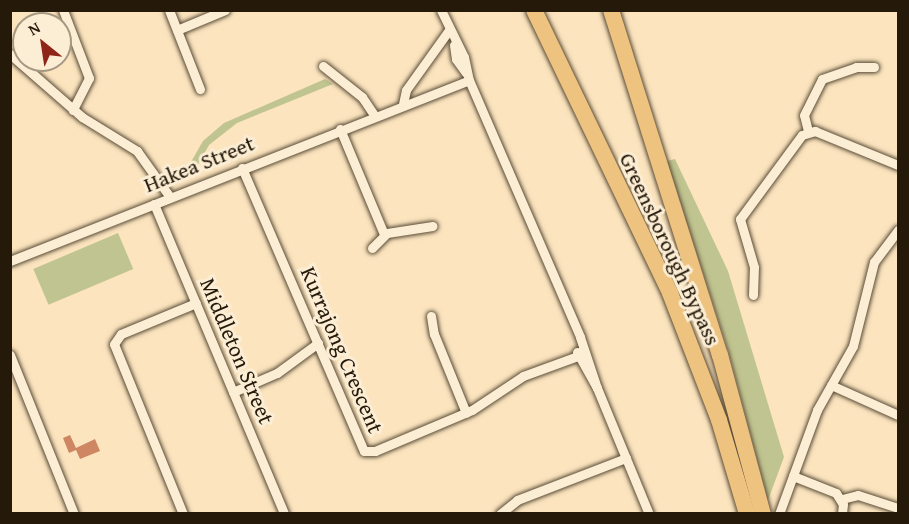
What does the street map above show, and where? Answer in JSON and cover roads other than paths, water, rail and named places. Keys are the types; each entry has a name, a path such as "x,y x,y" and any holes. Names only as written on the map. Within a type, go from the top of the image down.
{"highway":[{"name":"Greensborough Bypass","path":"534,10 574,100 679,314 725,439 747,513"},
{"name":"Greensborough Bypass","path":"610,10 720,355 763,513"}],"street":[{"path":"63,10 90,78 73,110"},
{"path":"169,10 200,89"},
{"path":"177,30 225,10"},
{"path":"441,10 450,34 464,57 468,77 565,311 579,352 597,388 649,513"},
{"path":"403,104 406,90 450,34"},
{"path":"10,54 73,110 137,151 170,197"},
{"path":"323,66 362,97 374,115"},
{"path":"808,131 804,115 822,79 856,68 874,67"},
{"name":"Hakea Street","path":"10,261 468,77"},
{"path":"340,129 384,234"},
{"path":"808,131 898,165"},
{"path":"753,295 754,267 740,219 808,131"},
{"name":"Kurrajong Crescent","path":"242,168 364,451 375,451 466,413 523,376 579,352"},
{"name":"Middleton Street","path":"154,204 284,513"},
{"path":"372,248 384,234 432,226"},
{"path":"779,513 831,385 856,338 874,262 898,230"},
{"path":"183,513 114,344 121,334 196,303"},
{"path":"431,316 434,334 466,413"},
{"path":"233,392 277,373 318,343"},
{"path":"10,355 74,513"},
{"path":"831,385 898,415"},
{"path":"500,513 511,503 625,455"},
{"path":"793,476 833,490 842,499 842,513"},
{"path":"842,499 858,495 898,508"}]}
